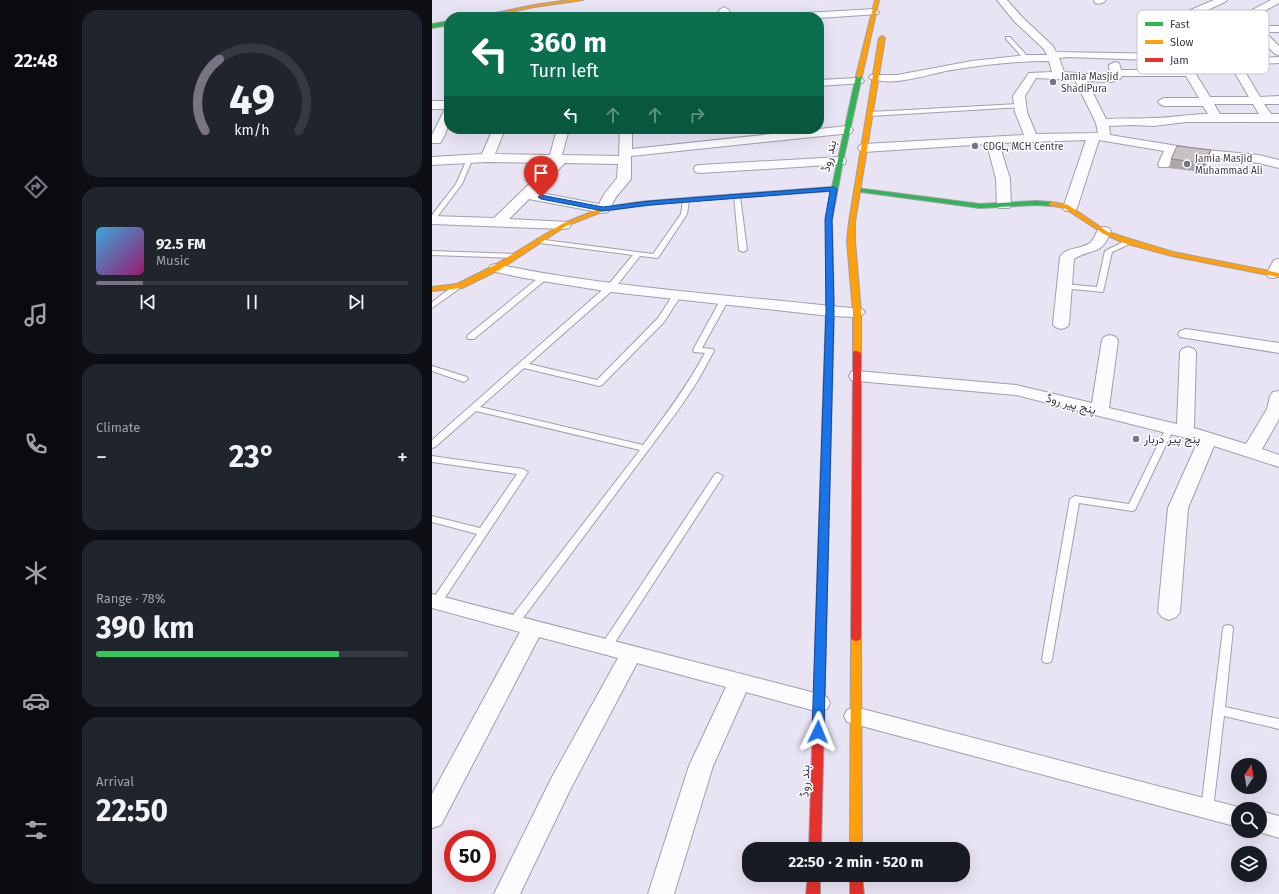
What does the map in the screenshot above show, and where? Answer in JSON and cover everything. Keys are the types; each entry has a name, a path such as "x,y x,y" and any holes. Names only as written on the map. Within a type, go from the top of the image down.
{"main road":[{"path":"505,12 534,6 581,0"},
{"name":"بند روڈ","path":"815,842 830,311 828,219 877,0"},
{"path":"432,26 444,24"},
{"path":"856,842 857,312 851,241 856,190 884,31"},
{"path":"432,289 459,286 496,268 564,224 603,209 686,200 834,189"},
{"path":"856,190 980,206 1036,203 1070,208 1104,231 1130,242 1172,254 1277,271"},
{"path":"813,894 814,882"},
{"path":"856,882 856,894"}],"street":[{"path":"1002,0 1019,20 1049,48 1054,56 1059,75"},
{"path":"1200,10 1222,0"},
{"path":"1260,10 1277,1"},
{"path":"824,15 874,12"},
{"path":"1275,44 1278,59"},
{"path":"875,77 897,78 946,68 1026,58 1054,56 1137,57"},
{"path":"1032,137 1020,106 1020,96 1033,75 1116,77 1115,56"},
{"path":"1116,73 1137,73"},
{"path":"1190,74 1216,118"},
{"path":"1241,74 1258,100 1273,118"},
{"path":"1070,208 1099,137 1102,123 1078,77"},
{"path":"824,83 858,81"},
{"path":"1164,102 1279,100"},
{"path":"432,105 444,104"},
{"path":"1102,123 1132,121 1154,122 1187,118 1273,118"},
{"path":"436,140 444,123"},
{"path":"824,133 847,130"},
{"path":"487,158 497,134"},
{"path":"498,222 558,159 562,134"},
{"path":"526,194 603,209 610,196 624,179 626,134"},
{"path":"432,161 470,158 558,159 625,156 813,134"},
{"path":"864,148 1032,137 1099,137 1171,149 1258,159 1279,164"},
{"path":"992,139 1003,179 1004,205"},
{"path":"1164,164 1171,149"},
{"path":"700,169 840,161"},
{"path":"432,220 564,224"},
{"path":"1061,324 1068,257 1097,246 1101,241 1104,231"},
{"path":"496,268 611,287 830,311 857,312"},
{"path":"1186,334 1279,348"},
{"path":"1100,411 1110,340"},
{"path":"1178,430 1188,352"},
{"name":"پنج پیر روڈ","path":"857,376 1016,390 1208,438 1279,461"},
{"path":"1251,452 1276,409 1279,396"},
{"path":"1169,612 1178,508 1208,438"},
{"path":"433,605 523,625 819,703"},
{"path":"432,818 523,625"},
{"path":"507,894 561,784 631,654"},
{"path":"661,894 701,766 739,682"},
{"path":"855,716 1231,815"},
{"path":"1267,824 1279,828"}],"lane":[{"path":"1008,38 1026,58"},
{"path":"870,114 1020,106"},
{"path":"432,220 459,184 470,158"},
{"path":"737,196 743,250"},
{"path":"540,240 655,256 684,214 686,200"},
{"path":"1064,286 1100,290 1109,251 1130,242"},
{"path":"432,253 515,256"},
{"path":"432,445 611,287 638,254"},
{"path":"471,337 545,277"},
{"path":"432,306 459,286"},
{"path":"523,365 599,384 661,320 678,294"},
{"path":"523,625 645,448 693,382 710,351 697,350 725,299"},
{"path":"432,376 436,370 464,379"},
{"path":"474,408 645,448"},
{"path":"1047,659 1075,499 1132,508 1178,430"},
{"path":"432,459 523,472 433,605"},
{"path":"606,647 718,476"},
{"path":"432,519 483,532"},
{"path":"1207,809 1228,629"},
{"path":"1218,710 1279,724"}],"building":[{"path":"1177,146 1211,150 1203,163 1171,159"}],"traffic: fast":[{"path":"432,26 444,24"},
{"path":"829,224 840,161 859,76"},
{"path":"698,199 834,189"},
{"path":"856,190 980,206 1036,203 1051,204"}],"traffic: slow":[{"path":"505,12 534,6 581,0"},
{"path":"859,76 877,0"},
{"path":"857,353 857,312 851,241 852,222 882,38"},
{"path":"432,289 459,286 496,268 564,225 603,209 638,204 698,199"},
{"path":"1051,204 1066,206 1106,233 1127,241 1172,254 1279,275"},
{"path":"823,553 830,311 829,224"},
{"path":"856,637 856,842"}],"traffic: jam":[{"path":"856,637 857,353"},
{"path":"815,842 823,553"},
{"path":"813,894 814,882"},
{"path":"856,882 857,894"}],"place":[{"name":"Jamia Masjid ShadiPura","path":"1053,82"},
{"name":"CDGL, MCH Centre","path":"975,146"},
{"name":"Jamia Masjid Muhammad Ali","path":"1187,164"},
{"name":"پنج پیر دربار","path":"1136,439"}],"route":[{"path":"541,197 603,209 638,204 834,189 828,219 830,311 818,732"}]}
